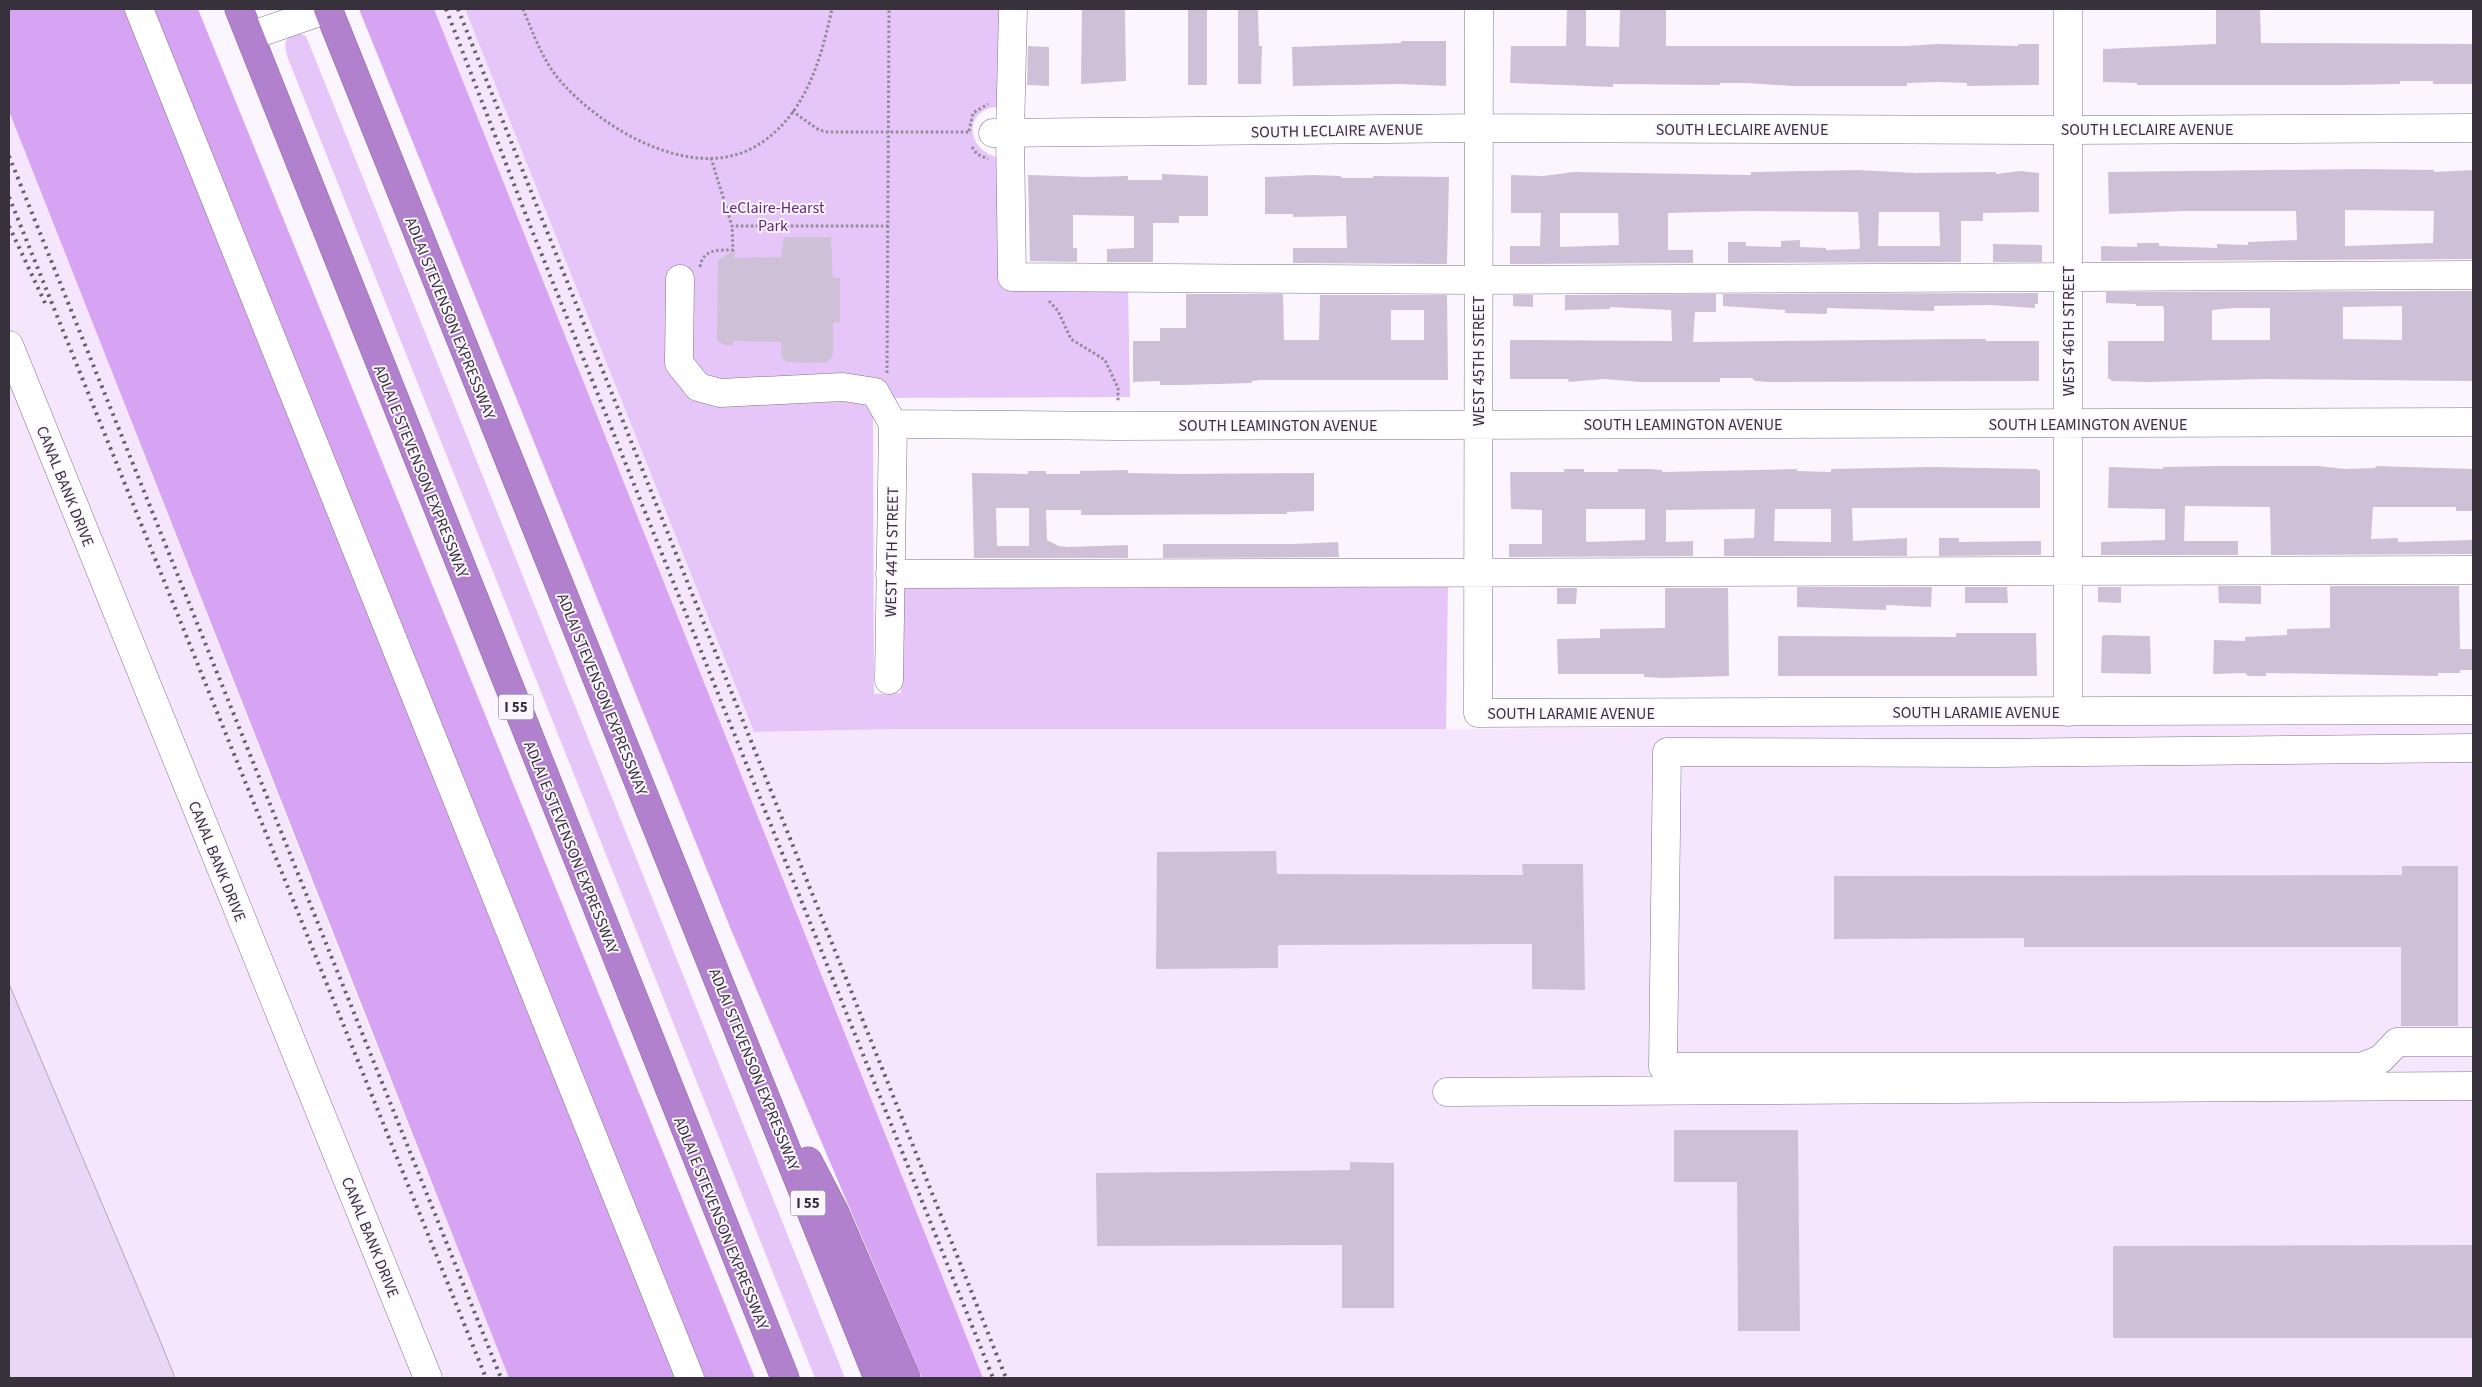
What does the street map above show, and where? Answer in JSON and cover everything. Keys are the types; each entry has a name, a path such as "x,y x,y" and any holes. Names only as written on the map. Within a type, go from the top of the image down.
{"highway":[{"name":"I 55","path":"238,9 250,36"},
{"name":"ADLAI STEVENSON EXPRESSWAY","path":"328,9 878,1378"},
{"name":"ADLAI E STEVENSON EXPRESSWAY","path":"250,36 785,1378"},
{"path":"738,1027 835,1212 906,1378"}],"street":[{"path":"139,9 690,1378"},
{"path":"250,36 328,9"},
{"path":"1013,9 992,133 1012,277 1478,280 2473,275"},
{"name":"WEST 45TH STREET","path":"1478,713 1479,9"},
{"name":"WEST 46TH STREET","path":"2068,9 2068,712"},
{"name":"SOUTH LECLAIRE AVENUE","path":"992,133 1479,128 2068,130 2473,128"},
{"path":"690,276 679,363 698,387 720,393 843,387 875,392 893,424"},
{"name":"CANAL BANK DRIVE","path":"9,345 428,1378"},
{"name":"SOUTH LEAMINGTON AVENUE","path":"893,424 1118,426 2473,422"},
{"name":"WEST 44TH STREET","path":"888,680 893,424"},
{"path":"890,574 2068,573 2473,570"},
{"name":"SOUTH LARAMIE AVENUE","path":"1478,713 2473,710"},
{"path":"2473,748 1995,753 1667,752 1663,1066 2361,1067 2381,1059 2397,1042 2473,1042"},
{"path":"1448,1092 2473,1086"}],"path":[{"path":"523,9 536,41 556,76 591,111 638,141 660,151 711,158 738,154 760,144 780,127 810,83 821,58 832,9"},
{"path":"887,379 889,9"},
{"path":"792,111 819,130 828,132 992,133"},
{"path":"690,276 708,252 733,250 732,226 711,158"},
{"path":"732,226 889,226"}],"shaded area":[{"path":"9,9 198,9 755,1378 509,1378 9,111"},
{"path":"359,9 434,9 983,1378 922,1378 732,932"},
{"path":"434,9 465,9 754,732 901,729 1446,729 2473,721 2473,1378 983,1378"},
{"path":"9,111 346,970 509,1378 175,1378 9,984"},
{"path":"9,984 159,1338 175,1378 9,1378"}],"green space":[{"name":"LeClaire-Hearst Park","path":"465,9 1007,9 1007,108 994,107 984,111 977,117 973,126 973,135 977,144 986,152 999,158 1006,283 1128,285 1130,397 873,398 874,694 901,693 902,585 1448,582 1446,729 901,729 754,732"},
{"path":"297,33 306,36 845,1378 815,1378 287,56 286,41"}],"building":[{"path":"1082,9 1125,9 1126,81 1081,84"},
{"path":"1188,9 1207,9 1207,85 1188,85"},
{"path":"1238,9 1258,9 1259,46 1262,46 1261,84 1238,84"},
{"path":"1567,9 1586,9 1586,46 1619,47 1620,9 1666,9 1666,46 1906,46 1937,44 2018,46 2018,44 2039,44 2039,85 1967,86 1967,83 1938,82 1907,83 1907,86 1793,86 1720,83 1720,85 1613,84 1613,87 1510,83 1511,46 1566,46"},
{"path":"2216,9 2260,9 2261,43 2473,44 2473,84 2433,84 2433,81 2400,81 2400,84 2341,85 2137,85 2137,83 2103,82 2103,49 2216,44"},
{"path":"1401,41 1446,41 1446,86 1401,84 1293,86 1292,47 1401,43"},
{"path":"1028,46 1049,47 1049,86 1027,85"},
{"path":"2362,169 2434,170 2434,172 2473,170 2473,259 2101,261 2101,246 2137,247 2137,243 2159,243 2159,246 2217,248 2217,244 2248,245 2248,242 2297,240 2296,211 2185,211 2109,214 2108,172","holes":["2345,210 2434,211 2433,243 2345,246"]},
{"path":"1858,170 1915,173 1996,172 1996,174 2021,171 2039,173 2039,212 1983,213 1983,221 1961,221 1961,262 1728,263 1728,242 1746,242 1746,246 1781,247 1781,241 1800,240 1800,247 1826,248 1826,250 1859,249 1860,246 1858,212 1745,211 1668,213 1668,250 1693,250 1693,263 1510,264 1510,246 1540,246 1541,213 1511,213 1511,175 1543,176 1574,172 1751,175 1751,172","holes":["1879,212 1939,212 1940,246 1878,246","1560,213 1618,213 1619,245 1560,247"]},
{"path":"1162,174 1208,176 1208,216 1179,216 1179,223 1153,223 1153,262 1107,262 1107,249 1134,248 1134,216 1073,215 1073,248 1077,248 1077,262 1030,261 1028,175 1128,176 1128,180 1162,180"},
{"path":"1341,176 1341,178 1373,178 1373,176 1449,177 1447,264 1293,263 1293,248 1347,248 1346,216 1293,217 1293,214 1265,214 1265,177"},
{"path":"784,237 831,237 833,278 840,278 840,322 833,323 833,356 827,363 786,362 782,357 781,342 734,341 733,345 724,345 717,340 718,260 735,250 734,258 781,257"},
{"path":"1993,244 2042,245 2042,262 1993,262"},
{"path":"2473,291 2473,381 2266,379 2111,381 2111,379 2108,379 2108,341 2164,341 2164,310 2163,306 2106,303 2106,292","holes":["2402,306 2402,340 2343,339 2343,307","2270,308 2270,340 2212,340 2212,310"]},
{"path":"2038,293 2038,304 2035,304 2035,308 1990,305 1934,306 1934,311 1827,308 1827,314 1785,313 1785,310 1723,306 1723,294"},
{"path":"1186,294 1283,294 1284,340 1319,340 1320,295 1447,295 1448,380 1261,380 1252,381 1252,383 1181,385 1160,385 1160,381 1133,382 1133,341 1160,341 1160,328 1186,328","holes":["1391,310 1424,310 1424,340 1391,340"]},
{"path":"1716,294 1716,312 1695,312 1693,342 1966,339 2039,341 2039,381 1768,382 1755,381 1752,378 1720,378 1720,382 1640,382 1604,379 1569,382 1568,379 1510,379 1510,340 1672,341 1671,310 1610,307 1610,309 1565,310 1565,295"},
{"path":"1513,295 1533,295 1533,307 1513,306"},
{"path":"2318,466 2345,469 2376,468 2375,466 2473,469 2473,511 2456,511 2456,507 2373,507 2371,539 2398,538 2398,542 2473,540 2473,554 2271,555 2270,507 2185,506 2184,541 2238,541 2238,555 2101,555 2101,542 2165,540 2165,509 2108,508 2109,467 2163,469 2163,467"},
{"path":"1931,467 2037,469 2040,471 2040,508 1852,508 1853,541 1907,538 1907,556 1724,556 1724,539 1754,538 1755,509 1666,510 1666,542 1693,541 1693,556 1509,557 1509,544 1542,544 1542,510 1511,509 1510,472 1564,472 1564,469 1584,469 1584,472 1618,472 1618,469 1649,469 1662,470 1662,472 1797,469 1797,471 1831,472 1831,469","holes":["1586,509 1645,509 1645,540 1586,541","1775,509 1831,509 1831,542 1774,541"]},
{"path":"1128,470 1128,473 1181,474 1314,473 1314,511 1287,512 1287,514 1081,515 1081,510 1046,510 1047,540 1059,546 1068,547 1128,545 1128,558 974,558 972,473 1028,474 1028,471 1046,471 1046,474 1080,474 1080,471","holes":["996,508 1029,508 1029,546 997,546"]},
{"path":"1939,538 1959,538 1959,542 2041,541 2041,555 1939,556"},
{"path":"1338,542 1339,557 1163,558 1163,544"},
{"path":"2218,586 2261,586 2261,604 2219,603"},
{"path":"2330,586 2459,586 2460,649 2473,649 2473,670 2460,670 2460,673 2438,673 2438,676 2266,673 2266,676 2248,676 2245,673 2213,674 2214,640 2245,641 2245,637 2287,635 2287,629 2330,628"},
{"path":"1797,587 1932,587 1931,607 1886,605 1886,610 1797,607"},
{"path":"1965,587 2007,587 2008,603 1965,603"},
{"path":"2098,587 2121,587 2121,603 2098,602"},
{"path":"1557,588 1577,588 1576,604 1557,604"},
{"path":"1665,588 1728,588 1729,676 1663,678 1644,677 1644,674 1558,674 1557,639 1600,638 1600,629 1665,628"},
{"path":"1956,633 2036,633 2037,676 1778,676 1778,636 1956,637"},
{"path":"2102,636 2150,636 2151,674 2101,673"},
{"path":"1276,851 1277,874 1523,875 1522,864 1583,864 1585,990 1532,989 1532,944 1278,945 1278,968 1156,969 1157,852"},
{"path":"2402,866 2458,866 2458,1026 2401,1026 2401,947 2024,947 2024,938 1834,939 1834,876 2402,875"},
{"path":"1674,1130 1798,1130 1800,1331 1738,1331 1737,1182 1674,1182"},
{"path":"1350,1162 1394,1163 1394,1308 1342,1308 1342,1245 1097,1246 1096,1173 1350,1170"},
{"path":"2473,1245 2473,1338 2113,1338 2113,1246"}],"railway":[{"path":"446,9 529,223 993,1378"},
{"path":"458,9 1006,1378"},
{"path":"9,156 501,1378"},
{"path":"9,197 486,1378"},
{"path":"9,226 45,303"}]}
